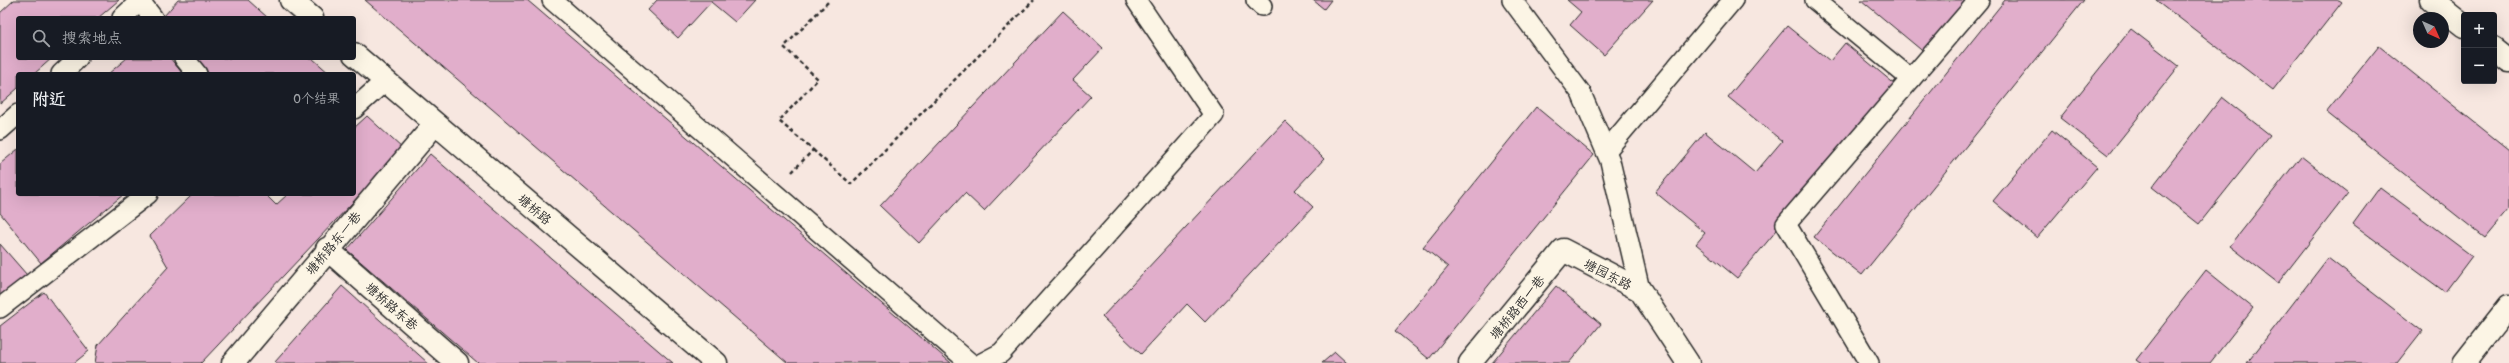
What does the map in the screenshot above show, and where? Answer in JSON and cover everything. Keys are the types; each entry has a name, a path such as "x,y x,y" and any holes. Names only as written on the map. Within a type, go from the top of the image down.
{"street":[{"path":"290,0 310,16"},
{"path":"2432,0 2461,24"},
{"path":"2497,51 2509,61"},
{"name":"塘桥路","path":"356,56 716,363"},
{"name":"塘桥路东一巷","path":"239,361 327,249 435,124"},
{"name":"塘桥路东巷","path":"327,249 457,363"},
{"name":"塘园东路","path":"1563,250 1640,290 1688,363"},
{"name":"塘桥路西一巷","path":"1470,363 1563,250"},
{"path":"2464,363 2509,306"}],"lane":[{"path":"552,0 970,363"},
{"path":"982,363 1001,353 1214,115 1136,0"},
{"path":"1512,0 1581,93 1606,151 1640,290"},
{"path":"1606,151 1733,0"},
{"path":"1815,0 1911,79"},
{"path":"1869,363 1786,224 1979,0"},
{"path":"124,16 140,1 151,16"},
{"path":"63,72 76,60"},
{"path":"186,60 195,72"},
{"path":"356,107 385,80"},
{"path":"0,130 16,116"},
{"path":"0,308 145,196"}],"path":[{"path":"830,0 784,47 818,79 779,121 851,184 1034,0"},
{"path":"773,192 813,150"}],"building":[{"path":"14,0 119,0 100,16 16,16 16,60 50,60 36,72 16,72 16,90 0,104 0,13"},
{"path":"178,0 248,0 266,16 164,16"},
{"path":"365,0 527,0 951,363 788,363"},
{"path":"657,0 755,0 735,22 711,2 678,38 648,10"},
{"path":"1313,0 1331,0 1324,9"},
{"path":"1567,0 1653,0 1604,55 1570,25 1581,12"},
{"path":"1861,0 1974,0 1926,54"},
{"path":"2005,0 2084,0 1862,275 1814,237"},
{"path":"2156,0 2339,0 2342,2 2273,90"},
{"path":"1063,11 1103,48 1073,80 1091,96 984,211 965,193 919,243 880,206"},
{"path":"1787,26 1830,61 1845,43 1897,86 1737,278 1696,244 1705,233 1655,192 1705,132 1755,173 1782,141 1728,97"},
{"path":"2131,29 2179,66 2108,155 2060,118"},
{"path":"2379,46 2509,150 2509,209 2485,238 2326,112"},
{"path":"125,60 172,60 181,72 110,72"},
{"path":"198,60 314,60 328,72 207,72"},
{"path":"2222,97 2270,135 2199,224 2152,187"},
{"path":"1536,107 1594,155 1429,359 1395,331 1448,267 1423,247"},
{"path":"367,116 403,149 201,363 95,363 98,345 168,267 150,236 191,196 267,196 276,205 286,196 356,196 356,126"},
{"path":"1285,121 1324,159 1295,190 1313,207 1205,322 1187,304 1141,354 1102,317"},
{"path":"2052,130 2097,167 2037,238 1993,201"},
{"path":"16,151 16,196 122,196 41,263 0,213 0,164"},
{"path":"430,154 673,363 478,363 347,250"},
{"path":"2301,156 2348,193 2278,283 2230,246"},
{"path":"2380,187 2472,256 2445,292 2353,224"},
{"path":"0,244 27,275 0,297"},
{"path":"2328,258 2422,331 2397,363 2247,363"},
{"path":"2206,270 2253,308 2210,363 2140,363 2136,360"},
{"path":"342,286 428,363 276,363 275,362"},
{"path":"1556,286 1601,324 1569,363 1492,363"},
{"path":"44,292 89,351 74,363 0,363 0,326"},
{"path":"1335,352 1347,363 1322,363"}]}
